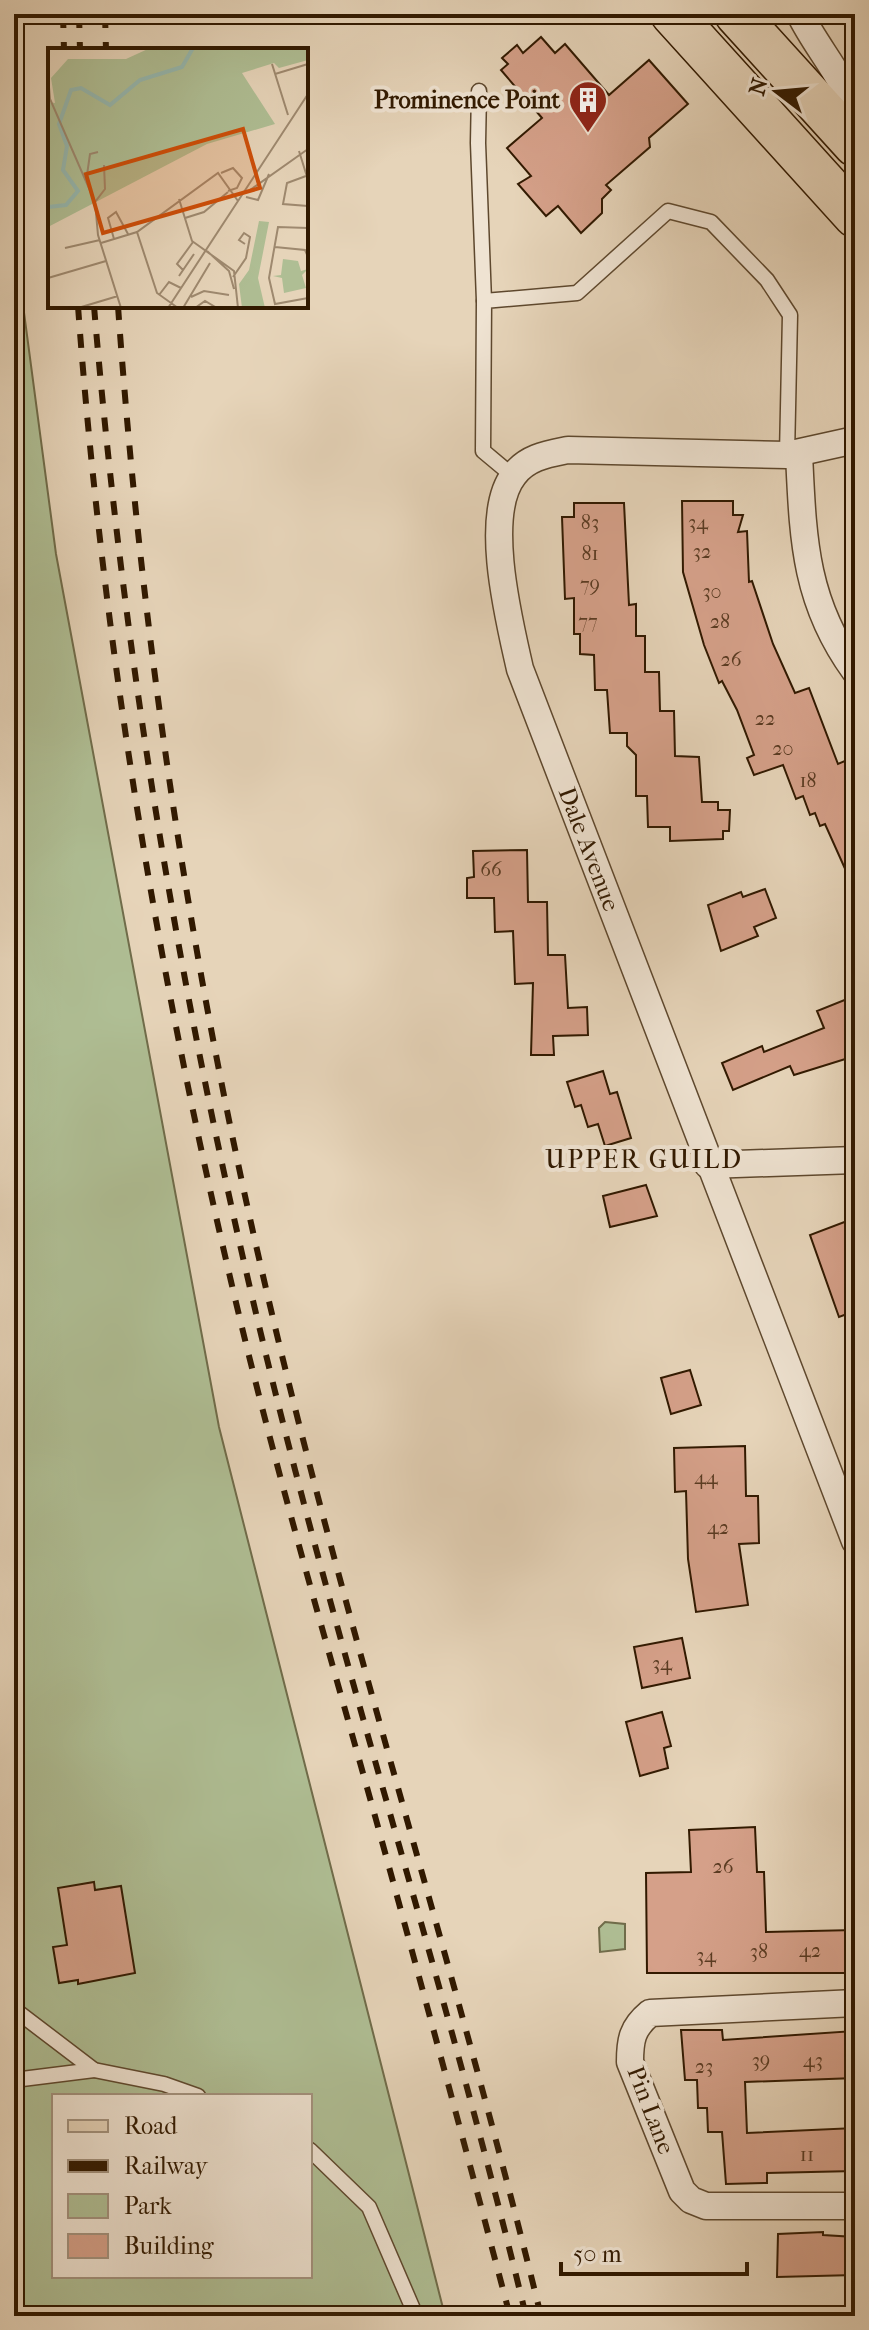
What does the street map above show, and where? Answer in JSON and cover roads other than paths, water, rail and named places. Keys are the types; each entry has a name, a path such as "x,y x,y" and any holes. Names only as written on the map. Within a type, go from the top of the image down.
{"main road":[{"path":"672,14 855,216"},
{"path":"736,14 855,145"}],"street":[{"path":"800,14 812,40 853,102 855,115"},
{"path":"513,476 538,456 568,450 793,454 855,440"},
{"path":"793,454 803,542 815,599 855,671"},
{"name":"Dale Avenue","path":"513,476 499,518 504,598 520,669 855,1541"},
{"path":"708,1165 855,1160"},
{"name":"Pin Lane","path":"855,2003 650,2013 633,2033 630,2062 682,2191 691,2200 706,2206 855,2206"}],"lane":[{"path":"479,91 484,301 483,451 513,476"},
{"path":"484,301 577,293 668,211 711,222 767,280 790,315 793,454"},
{"path":"14,2009 94,2070"},
{"path":"14,2080 94,2070 164,2084 192,2094"},
{"path":"312,2152 369,2207 416,2316"}],"railway":[{"path":"63,14 64,48"},
{"path":"79,14 80,48"},
{"path":"105,14 106,48"},
{"path":"78,308 88,429 117,673 155,916 203,1157 281,1480 510,2316"},
{"path":"94,308 122,574 160,840 238,1236 299,1486 464,2078 526,2316"},
{"path":"118,308 154,669 190,909 235,1148 261,1267 327,1530 508,2184 541,2316"}],"place":[{"name":"Prominence Point","path":"588,134"}],"district":[{"name":"UPPER GUILD","path":"644,1159"}]}
